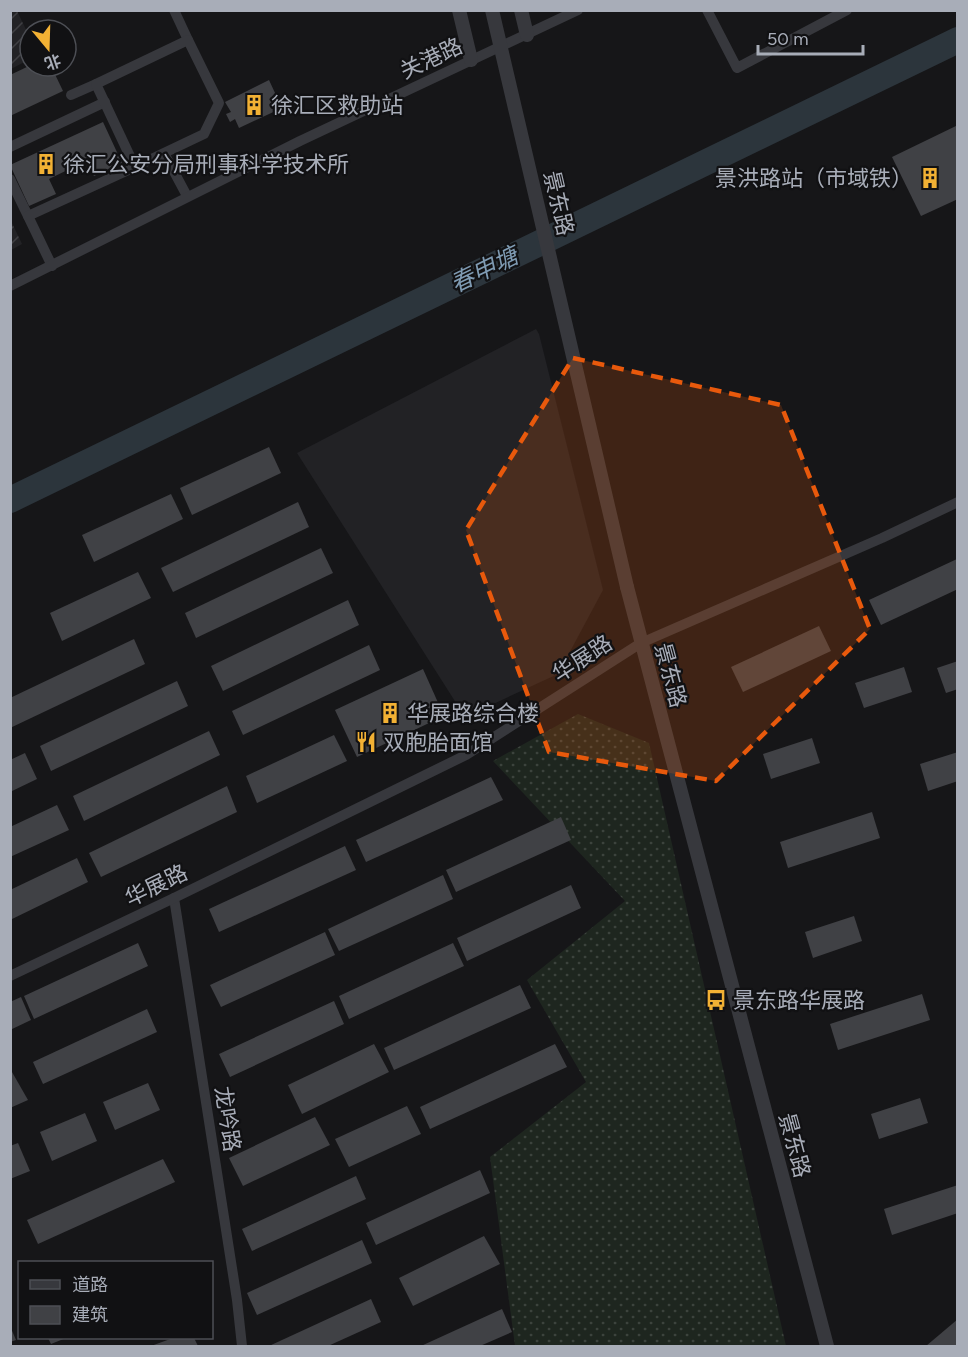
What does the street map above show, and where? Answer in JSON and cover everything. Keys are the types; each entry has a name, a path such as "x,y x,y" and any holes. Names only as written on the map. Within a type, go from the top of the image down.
{"street":[{"path":"28,216 204,134 219,103 174,10"},
{"path":"459,10 471,60"},
{"name":"景东路","path":"492,10 641,644 827,1347"},
{"path":"521,10 527,35"},
{"name":"关港路","path":"10,286 300,141 578,10"},
{"path":"707,10 736,68 847,10"},
{"path":"71,95 188,40"},
{"path":"96,84 135,167"},
{"path":"10,147 105,102"},
{"path":"164,153 187,196"},
{"path":"10,179 52,266"},
{"name":"华展路","path":"10,976 466,755 641,644 882,538 957,502"},
{"name":"龙吟路","path":"174,898 237,1300 242,1347"}],"highlighted area":[{"path":"573,358 781,405 870,629 716,781 549,752 466,530"}],"shaded area":[{"path":"11,10 17,11 20,18 18,18 18,65 11,69"},
{"path":"10,219 22,244 11,250 10,250"},
{"path":"536,329 603,590 558,674 465,717 297,453"},
{"path":"578,714 649,743 786,1346 515,1346 490,1157 586,1082 527,980 625,901 493,761"}],"building":[{"path":"18,71 18,78 57,78 63,91 10,116 10,75"},
{"name":"徐汇区救助站","path":"269,80 282,108 239,128 235,119 230,122 226,114 231,112 225,102"},
{"name":"徐汇公安分局刑事科学技术所","path":"103,122 122,163 94,176 86,161 49,179 56,194 29,206 10,165"},
{"name":"景洪路站（市域铁）","path":"958,125 958,199 921,216 892,157"},
{"path":"269,447 281,473 192,515 180,488"},
{"path":"171,494 183,519 94,562 82,535"},
{"path":"298,502 309,527 173,592 161,568"},
{"path":"321,548 333,573 196,638 185,613"},
{"path":"957,559 958,589 881,625 869,600"},
{"path":"138,572 151,598 62,641 50,613"},
{"path":"348,600 359,625 223,691 211,666"},
{"path":"819,626 831,651 743,692 731,667"},
{"path":"134,639 145,664 10,728 10,698"},
{"path":"369,645 380,670 243,735 232,711"},
{"path":"958,661 958,689 946,693 937,668"},
{"path":"904,667 912,692 864,708 855,683"},
{"name":"华展路综合楼","path":"423,669 444,716 357,757 335,710"},
{"path":"177,681 188,706 51,771 40,746"},
{"path":"209,731 220,755 84,821 73,796"},
{"path":"334,735 347,761 257,803 246,776"},
{"path":"812,738 820,763 771,779 763,754"},
{"path":"958,752 958,781 928,791 920,764"},
{"path":"25,753 37,779 10,792 10,760"},
{"path":"491,777 503,800 366,862 356,840"},
{"path":"227,786 237,812 101,877 89,853"},
{"path":"57,805 69,830 10,857 10,827"},
{"path":"872,812 880,838 788,868 780,842"},
{"path":"561,817 571,840 456,892 446,870"},
{"path":"345,846 356,870 219,932 209,909"},
{"path":"77,858 88,882 10,920 10,890"},
{"path":"443,875 453,899 339,951 328,929"},
{"path":"571,885 581,908 467,961 457,938"},
{"path":"854,916 862,941 813,958 805,932"},
{"path":"325,932 335,955 221,1007 210,985"},
{"path":"138,943 148,966 34,1019 24,996"},
{"path":"453,943 464,966 349,1019 339,996"},
{"path":"520,985 531,1008 394,1070 384,1048"},
{"path":"922,994 930,1020 838,1050 830,1024"},
{"path":"21,997 31,1020 10,1030 10,1002"},
{"path":"334,1001 344,1024 230,1077 219,1054"},
{"path":"147,1009 157,1032 43,1084 33,1062"},
{"path":"374,1044 389,1072 302,1114 288,1085"},
{"path":"555,1044 567,1067 430,1129 420,1107"},
{"path":"12,1072 28,1100 10,1108 10,1073"},
{"path":"148,1083 160,1110 115,1130 103,1102"},
{"path":"920,1098 928,1123 879,1139 871,1114"},
{"path":"407,1106 421,1134 349,1167 335,1139"},
{"path":"85,1113 97,1141 52,1161 40,1132"},
{"path":"315,1117 330,1145 243,1186 229,1158"},
{"path":"18,1143 30,1171 10,1179 10,1146"},
{"path":"163,1159 175,1182 38,1244 27,1220"},
{"path":"480,1170 490,1193 376,1245 366,1223"},
{"path":"356,1176 366,1199 252,1251 242,1229"},
{"path":"958,1185 958,1213 892,1235 884,1209"},
{"path":"484,1236 500,1264 413,1306 399,1278"},
{"path":"362,1240 372,1263 257,1315 247,1293"},
{"path":"371,1299 381,1322 328,1346 269,1346"},
{"path":"502,1309 512,1332 480,1346 421,1346"},
{"path":"958,1319 958,1346 926,1346"},
{"path":"10,1326 16,1340 10,1342"},
{"path":"48,1339 64,1339 51,1344"},
{"path":"170,1339 194,1339 198,1346 151,1346"}],"waterway":[{"name":"春申塘","path":"10,500 958,40"}],"place":[{"name":"徐汇区救助站","path":"254,105"},
{"name":"徐汇公安分局刑事科学技术所","path":"46,164"},
{"name":"景洪路站（市域铁）","path":"930,178"},
{"name":"华展路综合楼","path":"390,713"},
{"name":"双胞胎面馆","path":"366,742"},
{"name":"景东路华展路","path":"716,1000"}]}
